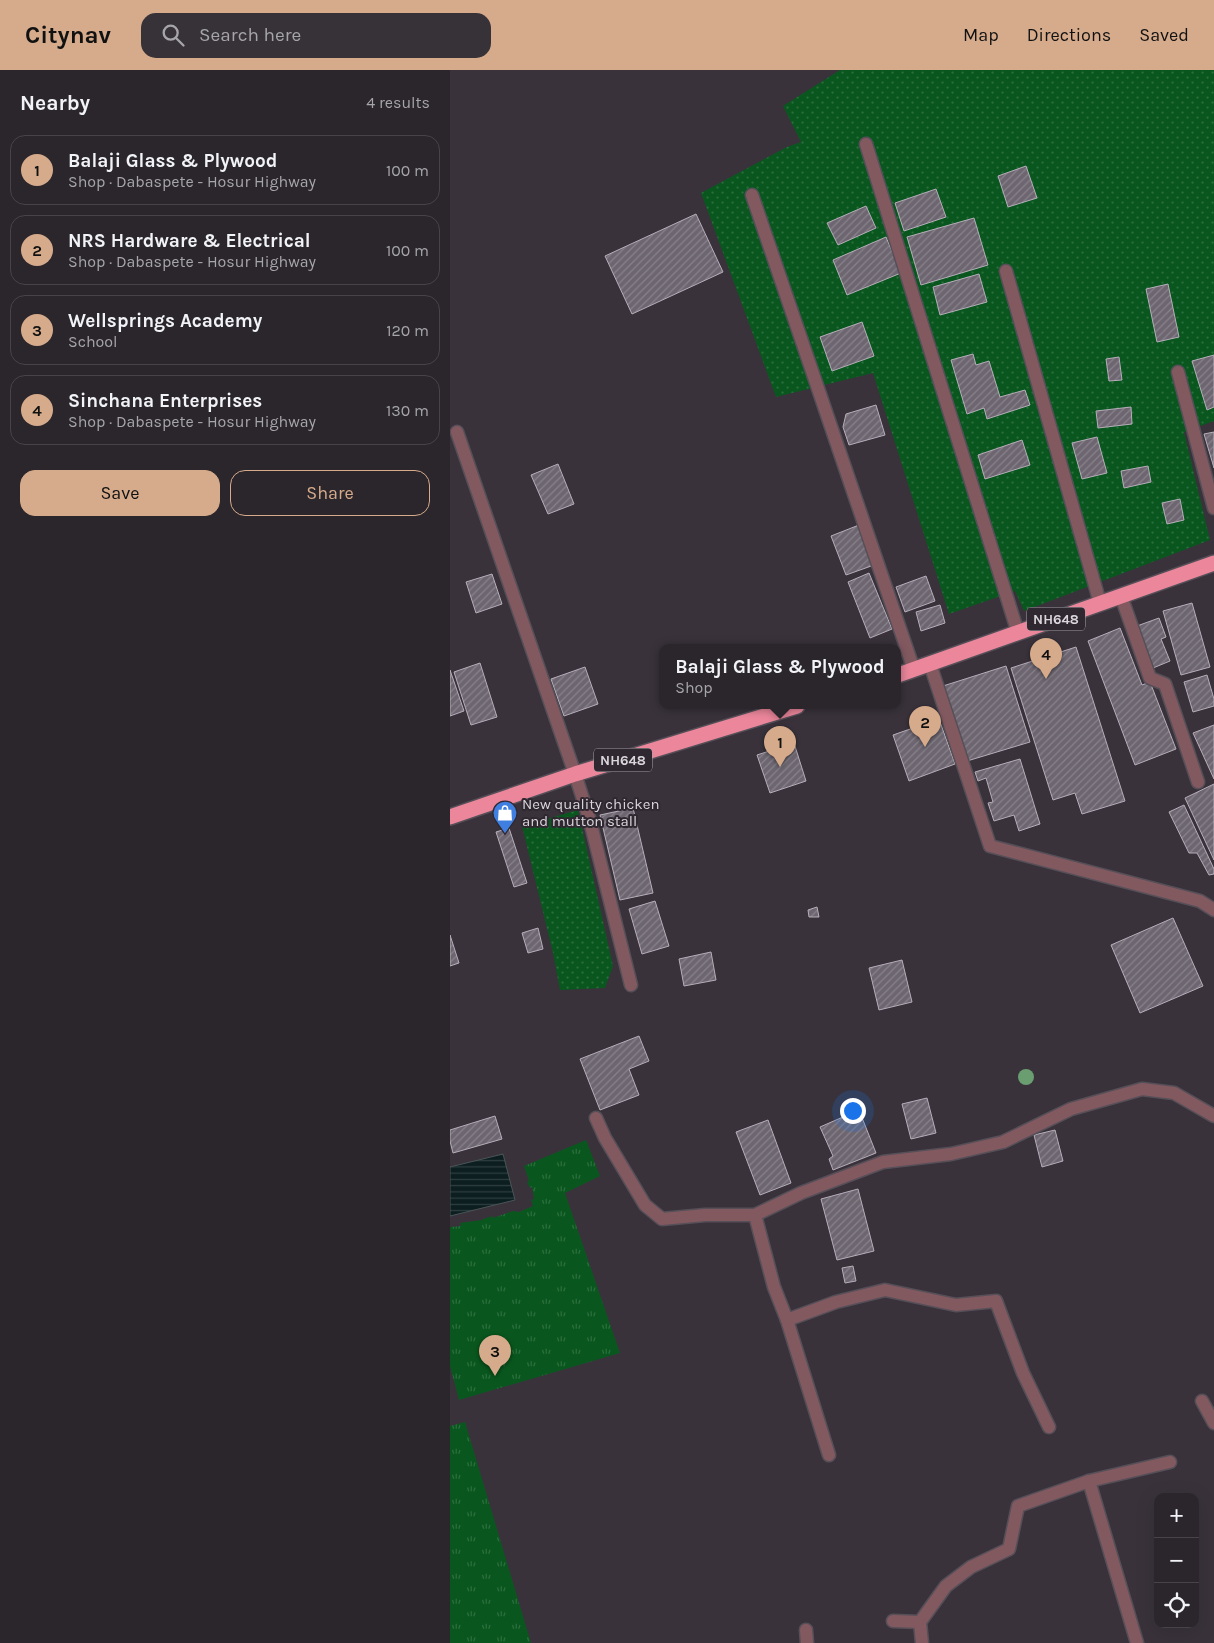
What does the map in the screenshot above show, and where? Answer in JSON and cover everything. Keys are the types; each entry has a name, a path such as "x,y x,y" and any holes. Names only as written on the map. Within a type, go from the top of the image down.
{"highway":[{"name":"NH648","path":"901,674 1214,563"},
{"name":"NH648","path":"450,817 575,774 787,709"}],"street":[{"path":"866,144 1018,633"},
{"path":"752,195 914,670"},
{"path":"1006,271 1100,603"},
{"path":"1178,372 1214,508"},
{"path":"457,432 590,821 631,984"},
{"path":"1121,596 1150,678 1165,684 1198,782"},
{"path":"930,664 990,846 1200,901 1214,910"},
{"path":"596,1118 605,1138 645,1205 662,1219 705,1215 755,1215 802,1193 883,1162 951,1154 1003,1142 1072,1109 1142,1089 1174,1093 1214,1116"},
{"path":"755,1215 774,1287 787,1320 829,1455"},
{"path":"787,1320 836,1302 885,1290 956,1305 996,1301 1023,1373 1048,1427"},
{"path":"1202,1401 1214,1423"},
{"path":"922,1643 920,1622 946,1586 972,1567 1009,1549 1018,1506 1089,1481 1170,1462"},
{"path":"1089,1481 1137,1643"},
{"path":"893,1621 920,1622"},
{"path":"806,1630 808,1643"}],"green space":[{"path":"840,70 1214,70 1214,421 1184,432 1210,540 1024,611 1015,591 949,614 873,373 776,397 701,193 787,147 801,142 783,106"},
{"path":"578,810 613,966 605,988 560,990 553,953 522,826"},
{"path":"586,1140 600,1176 565,1193 620,1353 459,1400 450,1366 450,1227 461,1226 460,1223 482,1220 493,1216 493,1218 513,1211 519,1212 533,1206 531,1200 534,1199 532,1187 530,1188 527,1182 529,1181 524,1166"},
{"path":"465,1422 531,1643 450,1643 450,1426"}],"shaded area":[{"path":"503,1154 515,1200 450,1216 450,1167"}],"building":[{"path":"1026,166 1037,198 1008,207 998,176"},
{"path":"936,189 946,217 904,231 895,203"},
{"path":"866,206 876,228 838,245 827,223"},
{"path":"696,214 723,272 632,314 605,256"},
{"path":"974,218 988,265 921,285 907,237"},
{"path":"886,237 901,273 847,295 833,260"},
{"path":"979,274 987,302 940,315 933,287"},
{"path":"1168,284 1179,337 1157,342 1146,289"},
{"path":"862,322 874,356 832,371 820,337"},
{"path":"973,354 976,365 989,361 1000,397 1025,390 1030,405 987,419 984,408 967,414 951,360"},
{"path":"1214,355 1214,407 1207,410 1192,361"},
{"path":"1119,357 1122,380 1109,381 1106,359"},
{"path":"876,405 885,435 849,445 843,427 846,414"},
{"path":"1131,407 1132,424 1098,428 1096,411"},
{"path":"1214,432 1214,468 1204,434"},
{"path":"1097,437 1107,473 1082,479 1072,443"},
{"path":"1022,440 1030,465 985,479 978,455"},
{"path":"558,464 574,504 548,514 531,475"},
{"path":"1148,466 1151,482 1124,488 1121,471"},
{"path":"1180,499 1184,520 1167,524 1162,503"},
{"path":"859,525 874,565 846,575 831,536"},
{"path":"869,573 892,629 870,638 848,582"},
{"path":"492,574 502,604 476,613 466,582"},
{"path":"926,576 935,601 905,612 896,587"},
{"path":"1192,603 1210,667 1181,675 1163,611"},
{"path":"940,605 945,623 921,631 916,612"},
{"path":"1159,618 1166,637 1161,639 1170,661 1153,668 1137,626"},
{"path":"1120,628 1142,685 1150,682 1176,749 1135,765 1088,641"},
{"path":"1076,647 1125,801 1082,814 1075,793 1053,800 1011,668"},
{"path":"480,663 497,717 471,725 454,672"},
{"path":"1006,666 1030,742 967,761 943,686"},
{"path":"585,667 598,704 564,716 551,679"},
{"path":"450,670 464,711 450,716"},
{"path":"1207,675 1214,699 1214,706 1193,712 1184,682"},
{"path":"939,719 955,764 909,781 893,735"},
{"path":"1214,725 1214,779 1193,733"},
{"path":"794,743 806,781 770,793 757,755"},
{"path":"1020,759 1040,824 1019,831 1014,815 994,821 988,803 993,802 986,778 978,781 975,772"},
{"path":"1214,784 1214,860 1185,798"},
{"path":"1184,805 1214,869 1214,874 1209,875 1197,853 1189,853 1169,812"},
{"path":"633,808 653,893 620,900 600,815"},
{"path":"509,828 527,883 514,887 496,832"},
{"path":"655,901 669,946 642,954 629,909"},
{"path":"817,907 819,917 809,917 808,910"},
{"path":"1173,918 1203,986 1140,1013 1111,945"},
{"path":"538,928 543,949 528,953 522,933"},
{"path":"450,935 459,963 450,966"},
{"path":"711,952 716,980 684,986 679,959"},
{"path":"902,960 912,1002 879,1010 869,968"},
{"path":"639,1036 649,1061 629,1069 639,1095 600,1110 580,1059"},
{"path":"927,1098 936,1133 911,1139 902,1104"},
{"path":"859,1110 876,1153 833,1170 829,1159 833,1156 820,1127"},
{"path":"495,1116 502,1139 453,1153 450,1130"},
{"path":"768,1120 791,1183 760,1195 736,1132"},
{"path":"1055,1130 1063,1161 1042,1167 1034,1135"},
{"path":"858,1189 874,1251 837,1260 821,1199"},
{"path":"853,1266 856,1281 845,1283 842,1268"}],"place":[{"name":"Sinchana Enterprises","path":"1046,679"},
{"name":"NRS Hardware & Electrical","path":"925,747"},
{"name":"Balaji Glass & Plywood","path":"780,767"},
{"name":"New quality chicken and mutton stall","path":"505,834"},
{"name":"Wellsprings Academy","path":"495,1376"}]}
